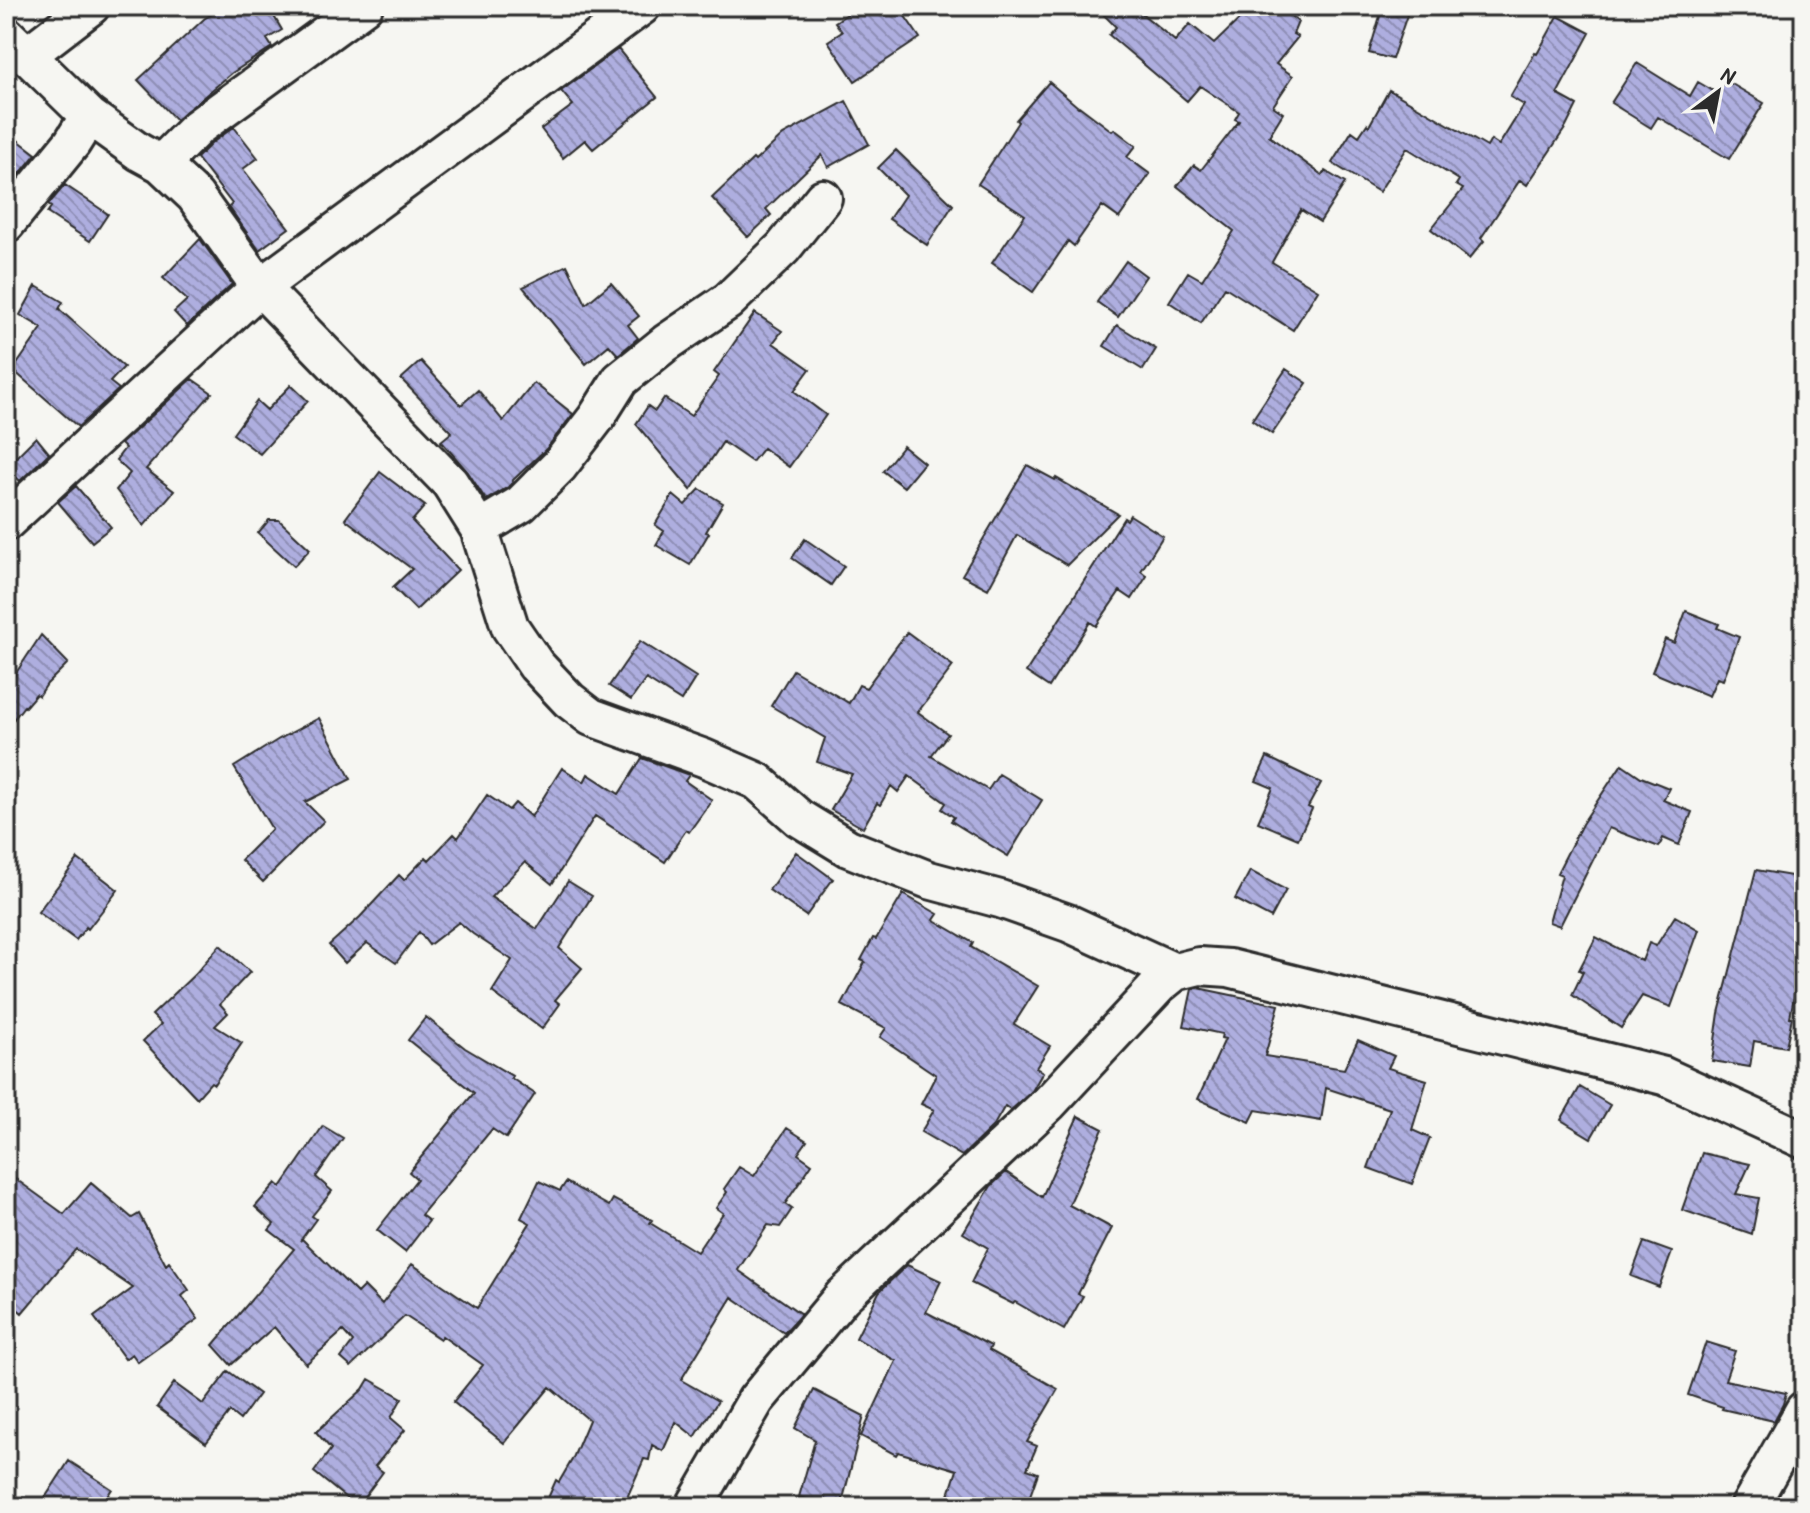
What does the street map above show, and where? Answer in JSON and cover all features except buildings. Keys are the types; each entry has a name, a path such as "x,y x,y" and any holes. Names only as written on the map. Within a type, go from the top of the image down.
{"street":[{"path":"91,6 16,46 89,116 161,164 195,196 260,287 450,483 479,529 510,627 536,665 569,700 591,717 757,781 799,818 848,848 929,880 1000,899 1068,923 1175,972"},
{"path":"161,164 198,127 364,6"},
{"path":"6,522 260,287 642,6"},
{"path":"6,224 64,153 89,116"},
{"path":"479,529 521,504 559,466 596,418 620,380 666,343 728,301 783,248 823,198"},
{"path":"694,1507 756,1400 842,1297 1049,1103 1159,985 1175,972 1199,966 1229,968 1664,1076 1804,1140"},
{"path":"1749,1507 1804,1410"}]}
